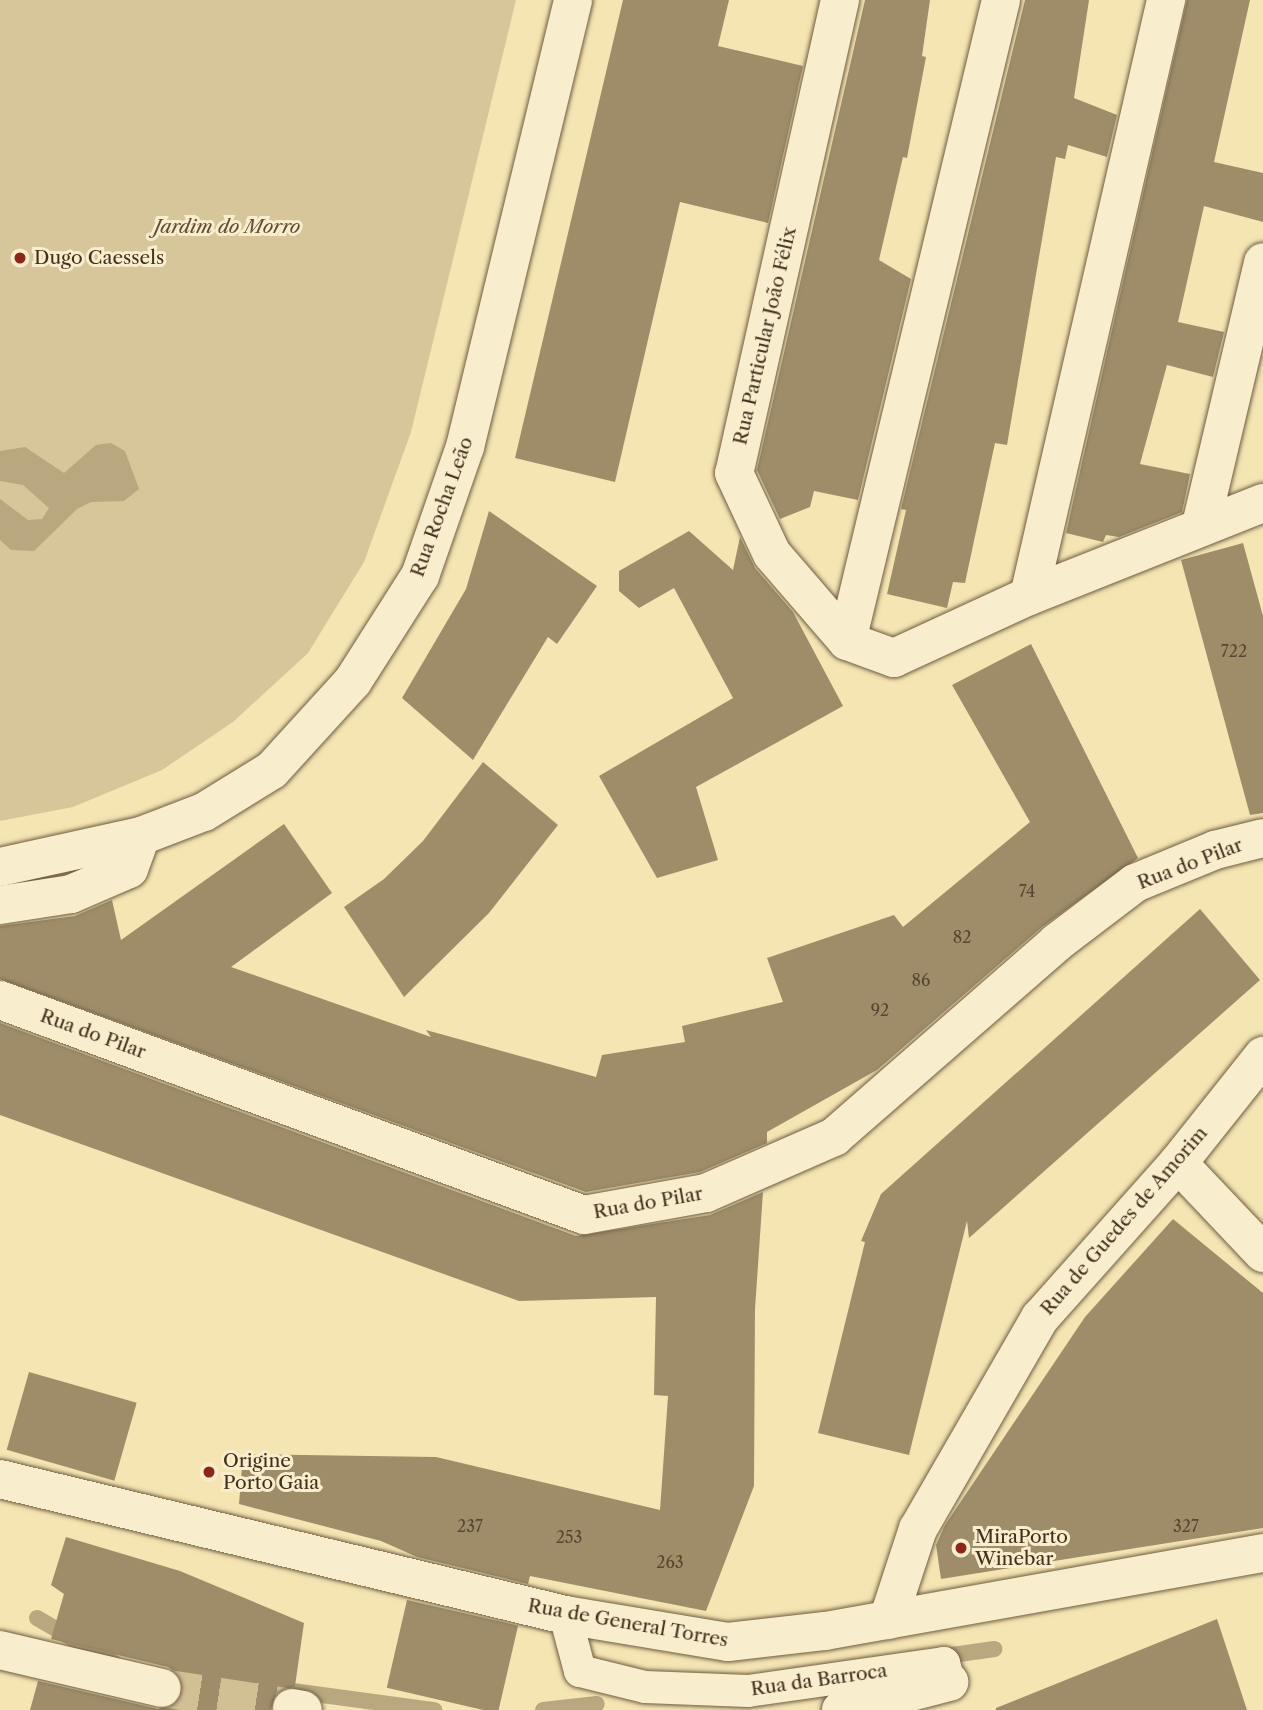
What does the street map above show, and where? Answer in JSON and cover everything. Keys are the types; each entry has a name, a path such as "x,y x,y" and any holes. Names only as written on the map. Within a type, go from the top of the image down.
{"street":[{"name":"Rua Rocha Leão","path":"0,867 141,836 204,812 272,770 353,681 420,576 466,447 572,0"},
{"name":"Rua Particular João Félix","path":"840,0 734,473 772,554 847,641 894,658 1029,596 1201,525 1263,503"},
{"path":"847,641 1001,0"},
{"path":"1029,596 1166,0"},
{"path":"1201,525 1263,262"},
{"path":"0,905 71,894 129,869 141,836"},
{"name":"Rua do Pilar","path":"0,1000 584,1215 706,1193 834,1137 1056,943 1135,883 1215,850 1263,838"},
{"name":"Rua de Guedes de Amorim","path":"888,1620 918,1529 1040,1318 1178,1163 1263,1056"},
{"path":"1178,1163 1263,1253"},
{"name":"Rua de General Torres","path":"0,1479 565,1615 728,1642 888,1620 1263,1553"},
{"path":"0,1650 163,1688"},
{"name":"Rua da Barroca","path":"841,1710 949,1682"}],"lane":[{"name":"Rua da Barroca","path":"565,1615 580,1671 645,1687 748,1691 944,1663 949,1682"}],"green space":[{"name":"Jardim do Morro","path":"0,0 516,0 411,432 364,562 308,653 233,722 162,770 73,807 0,821"}],"shaded area":[{"path":"111,443 125,451 139,489 124,501 91,502 77,509 34,551 11,550 0,540 0,499 28,520 42,519 49,508 23,485 0,481 0,451 25,447 64,473 96,445"}],"building":[{"path":"623,0 729,0 718,46 803,66 768,223 680,202 615,482 515,458"},
{"path":"865,0 930,0 922,56 926,57 907,158 903,157 879,260 911,279 858,500 814,491 810,507 780,519 757,470"},
{"path":"1025,0 1089,0 1074,98 1117,115 1107,157 1068,145 1065,159 1056,157 1007,445 995,443 965,583 953,582 947,608 887,594 906,510 901,509"},
{"path":"1187,0 1250,0 1214,162 1263,173 1263,222 1204,206 1178,322 1224,332 1213,377 1167,365 1140,464 1190,474 1182,512 1119,537 1106,535 1103,542 1066,533"},
{"path":"489,511 597,586 557,644 548,637 473,760 402,698 466,589"},
{"path":"689,531 733,570 740,537 755,568 793,612 843,706 696,787 718,860 657,878 599,776 733,698 674,588 639,608 619,591 619,571"},
{"path":"1243,543 1263,616 1263,813 1250,815 1181,560"},
{"path":"1031,644 1138,858 1042,927 877,1070 767,1132 767,1143 700,1172 586,1192 0,979 0,926 75,916 112,900 121,940 284,824 332,893 231,967 431,1037 426,1030 596,1077 602,1055 685,1042 682,1026 783,1002 767,958 894,915 903,927 1030,822 952,685"},
{"path":"483,762 558,825 489,913 404,997 344,907 384,879 423,841"},
{"path":"1200,909 1260,980 969,1238 967,1221 909,1455 818,1433 865,1242 861,1241 881,1194"},
{"path":"0,1023 576,1236 710,1215 763,1192 755,1309 754,1486 706,1611 530,1576 528,1584 417,1557 381,1541 239,1504 243,1454 436,1457 660,1510 668,1396 654,1395 656,1297 519,1301 0,1115"},
{"path":"1173,1219 1263,1293 1263,1528 941,1579 936,1545 945,1525 1085,1317"},
{"path":"29,1372 137,1403 114,1481 7,1450"},
{"path":"66,1537 180,1571 304,1623 295,1686 276,1693 271,1710 30,1710 38,1681 158,1709 177,1703 183,1692 177,1673 168,1667 51,1639 64,1594 51,1585"},
{"path":"407,1600 518,1626 499,1710 483,1710 387,1688"},
{"path":"1217,1619 1247,1710 996,1710 996,1708"}],"waterway":[{"path":"37,1618 114,1663"},
{"path":"938,1657 994,1649"},
{"path":"263,1687 434,1710"},
{"path":"543,1710 597,1704"}],"tunnel":[{"path":"162,1688 292,1708"}],"place":[{"name":"Dugo Caessels","path":"20,258"},
{"name":"Origine Porto Gaia","path":"209,1472"},
{"name":"MiraPorto Winebar","path":"961,1548"}]}
